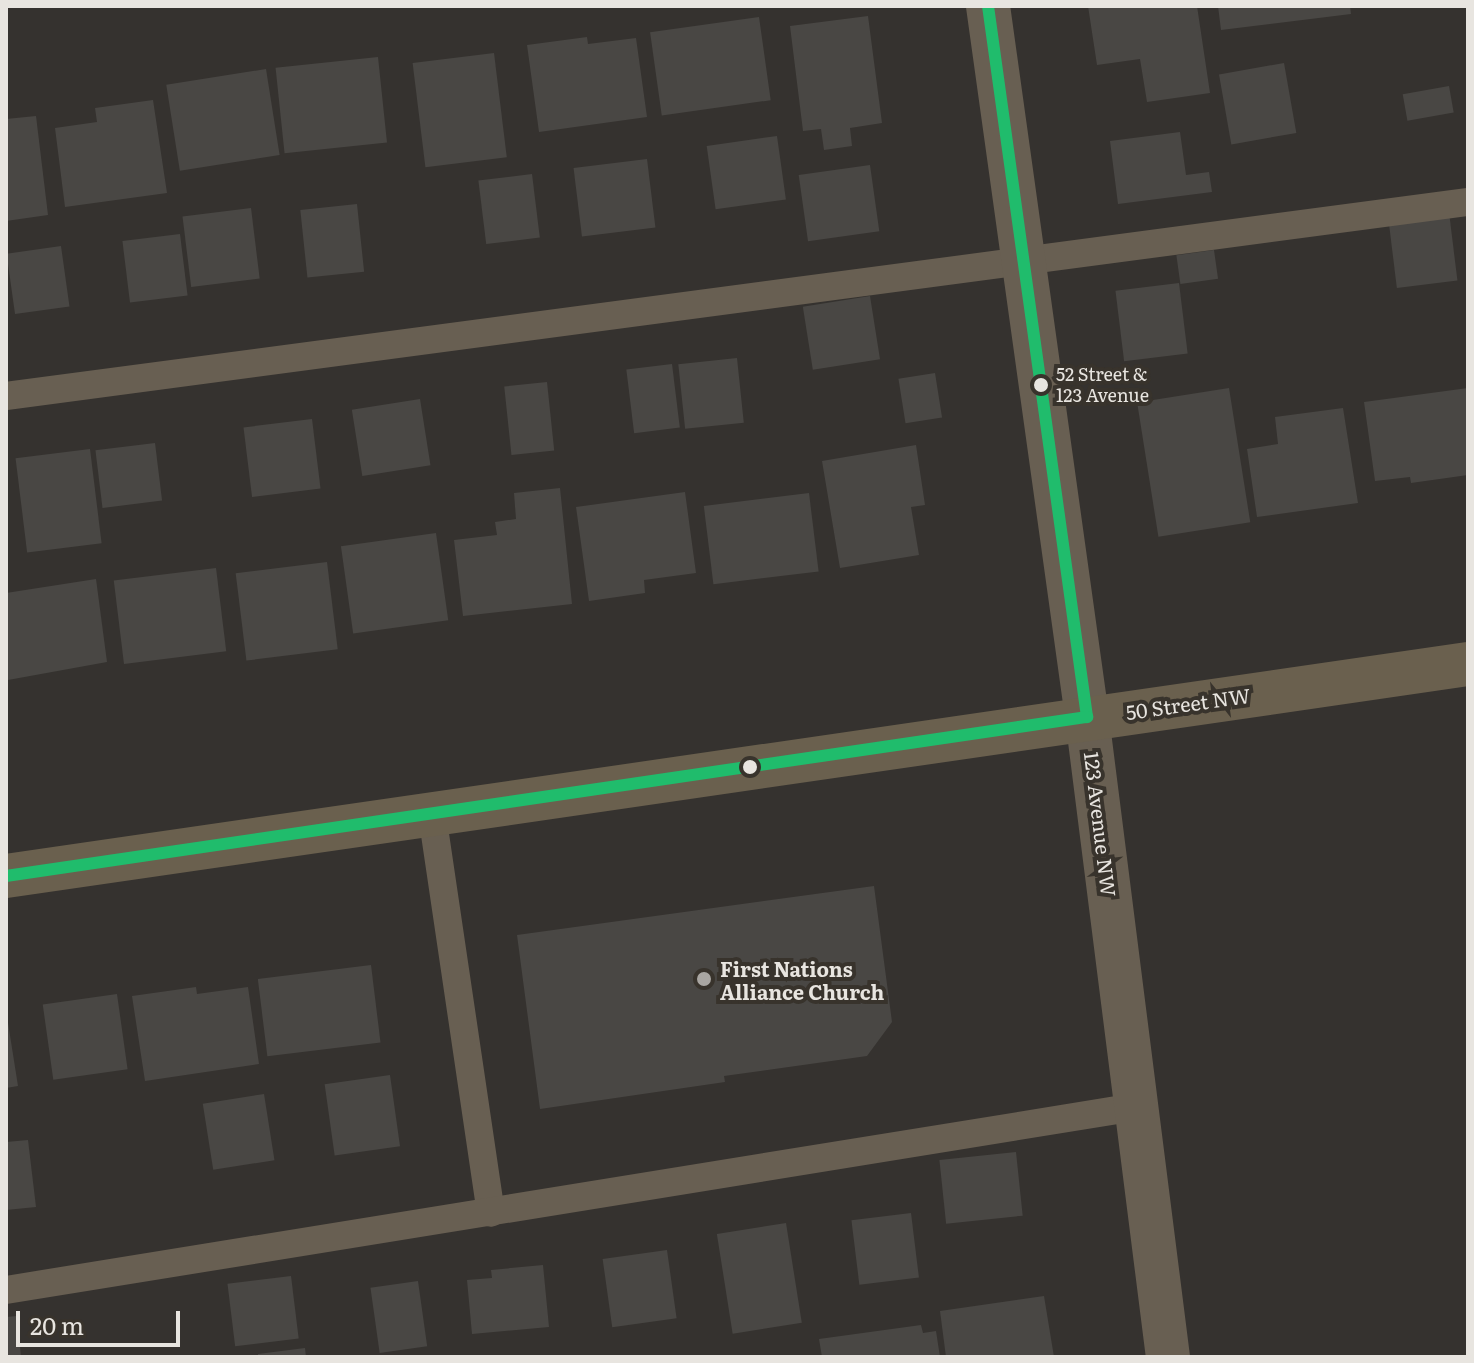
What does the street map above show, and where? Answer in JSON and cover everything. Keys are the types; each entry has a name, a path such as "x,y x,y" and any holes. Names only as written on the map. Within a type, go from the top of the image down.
{"main road":[{"name":"50 Street NW","path":"6,876 1468,664"}],"street":[{"name":"123 Avenue NW","path":"988,6 1087,717 1168,1357"}],"lane":[{"path":"6,396 1468,202"},
{"path":"432,814 491,1213"},
{"path":"6,1290 1136,1107"}],"building":[{"path":"1088,6 1197,6 1210,93 1147,102 1140,59 1097,65"},
{"path":"1218,6 1350,6 1351,14 1221,30"},
{"path":"868,16 882,123 850,128 852,146 824,150 821,129 803,131 790,26"},
{"path":"759,17 771,100 662,115 650,32"},
{"path":"587,37 588,44 636,38 647,117 539,132 527,45"},
{"path":"494,53 507,157 425,167 413,63"},
{"path":"378,57 387,143 285,153 276,68"},
{"path":"1284,63 1296,133 1231,144 1219,74"},
{"path":"266,69 280,155 180,171 166,85"},
{"path":"1449,86 1454,113 1407,121 1403,94"},
{"path":"153,100 167,193 65,207 55,128 97,122 95,108"},
{"path":"36,116 48,215 6,221 6,119"},
{"path":"1180,132 1186,175 1209,172 1212,192 1118,204 1110,141"},
{"path":"777,136 786,199 716,209 707,146"},
{"path":"647,159 655,227 582,237 574,168"},
{"path":"870,165 879,231 808,241 799,175"},
{"path":"532,174 540,238 486,244 478,181"},
{"path":"357,204 364,272 307,278 300,210"},
{"path":"251,208 260,278 191,287 183,216"},
{"path":"1449,212 1457,280 1397,288 1388,219"},
{"path":"180,234 188,296 130,303 122,241"},
{"path":"61,246 69,306 15,314 7,254"},
{"path":"1214,250 1218,279 1180,284 1176,255"},
{"path":"1179,283 1188,353 1124,361 1115,291"},
{"path":"870,296 880,359 813,370 803,307"},
{"path":"737,358 744,423 685,429 678,364"},
{"path":"672,364 680,428 634,433 626,370"},
{"path":"935,373 942,417 905,423 898,379"},
{"path":"547,382 554,451 511,455 504,386"},
{"path":"1229,388 1250,522 1158,537 1137,403"},
{"path":"1468,388 1468,475 1411,483 1410,477 1375,481 1364,402"},
{"path":"420,399 430,465 362,476 352,410"},
{"path":"1343,408 1358,503 1257,517 1247,449 1278,444 1275,417"},
{"path":"312,419 321,488 252,497 244,427"},
{"path":"155,443 162,501 103,508 95,450"},
{"path":"916,445 925,505 911,507 919,555 840,568 822,461"},
{"path":"90,449 102,543 27,552 16,458"},
{"path":"560,488 572,604 463,616 454,540 497,535 495,522 516,519 514,493"},
{"path":"685,492 696,573 644,580 645,593 589,601 576,507"},
{"path":"809,493 819,571 713,584 704,506"},
{"path":"436,533 448,620 353,634 341,546"},
{"path":"327,562 338,649 246,661 236,573"},
{"path":"216,568 226,651 124,664 114,581"},
{"path":"96,579 107,662 8,680 6,593"},
{"name":"First Nations Alliance Church","path":"874,886 892,1022 867,1056 724,1076 725,1082 540,1109 517,935"},
{"path":"371,965 381,1042 267,1056 258,979"},
{"path":"196,987 197,994 248,987 259,1064 145,1081 132,996"},
{"path":"117,994 128,1069 53,1080 43,1004"},
{"path":"6,1010 18,1086 6,1088"},
{"path":"390,1075 400,1146 335,1155 325,1084"},
{"path":"264,1094 274,1160 213,1170 203,1104"},
{"path":"28,1140 36,1207 6,1210 6,1142"},
{"path":"1016,1152 1023,1216 946,1224 939,1160"},
{"path":"911,1213 919,1278 859,1285 851,1220"},
{"path":"786,1223 802,1323 733,1334 717,1234"},
{"path":"667,1250 677,1318 612,1327 603,1259"},
{"path":"543,1265 549,1327 472,1334 467,1280 492,1278 491,1270"},
{"path":"291,1276 299,1339 235,1346 227,1284"},
{"path":"418,1281 427,1346 380,1353 370,1288"},
{"path":"1044,1296 1054,1357 946,1357 940,1311"},
{"path":"17,1316 21,1357 6,1357 6,1317"},
{"path":"921,1325 923,1333 936,1331 940,1357 822,1357 819,1339"},
{"path":"305,1348 306,1357 258,1357 258,1354"}],"transit line":[{"path":"988,6 1087,717"},
{"path":"6,876 1087,717"}],"place":[{"name":"52 Street & 123 Avenue","path":"1041,385"},
{"name":"First Nations Alliance Church","path":"704,979"}]}
